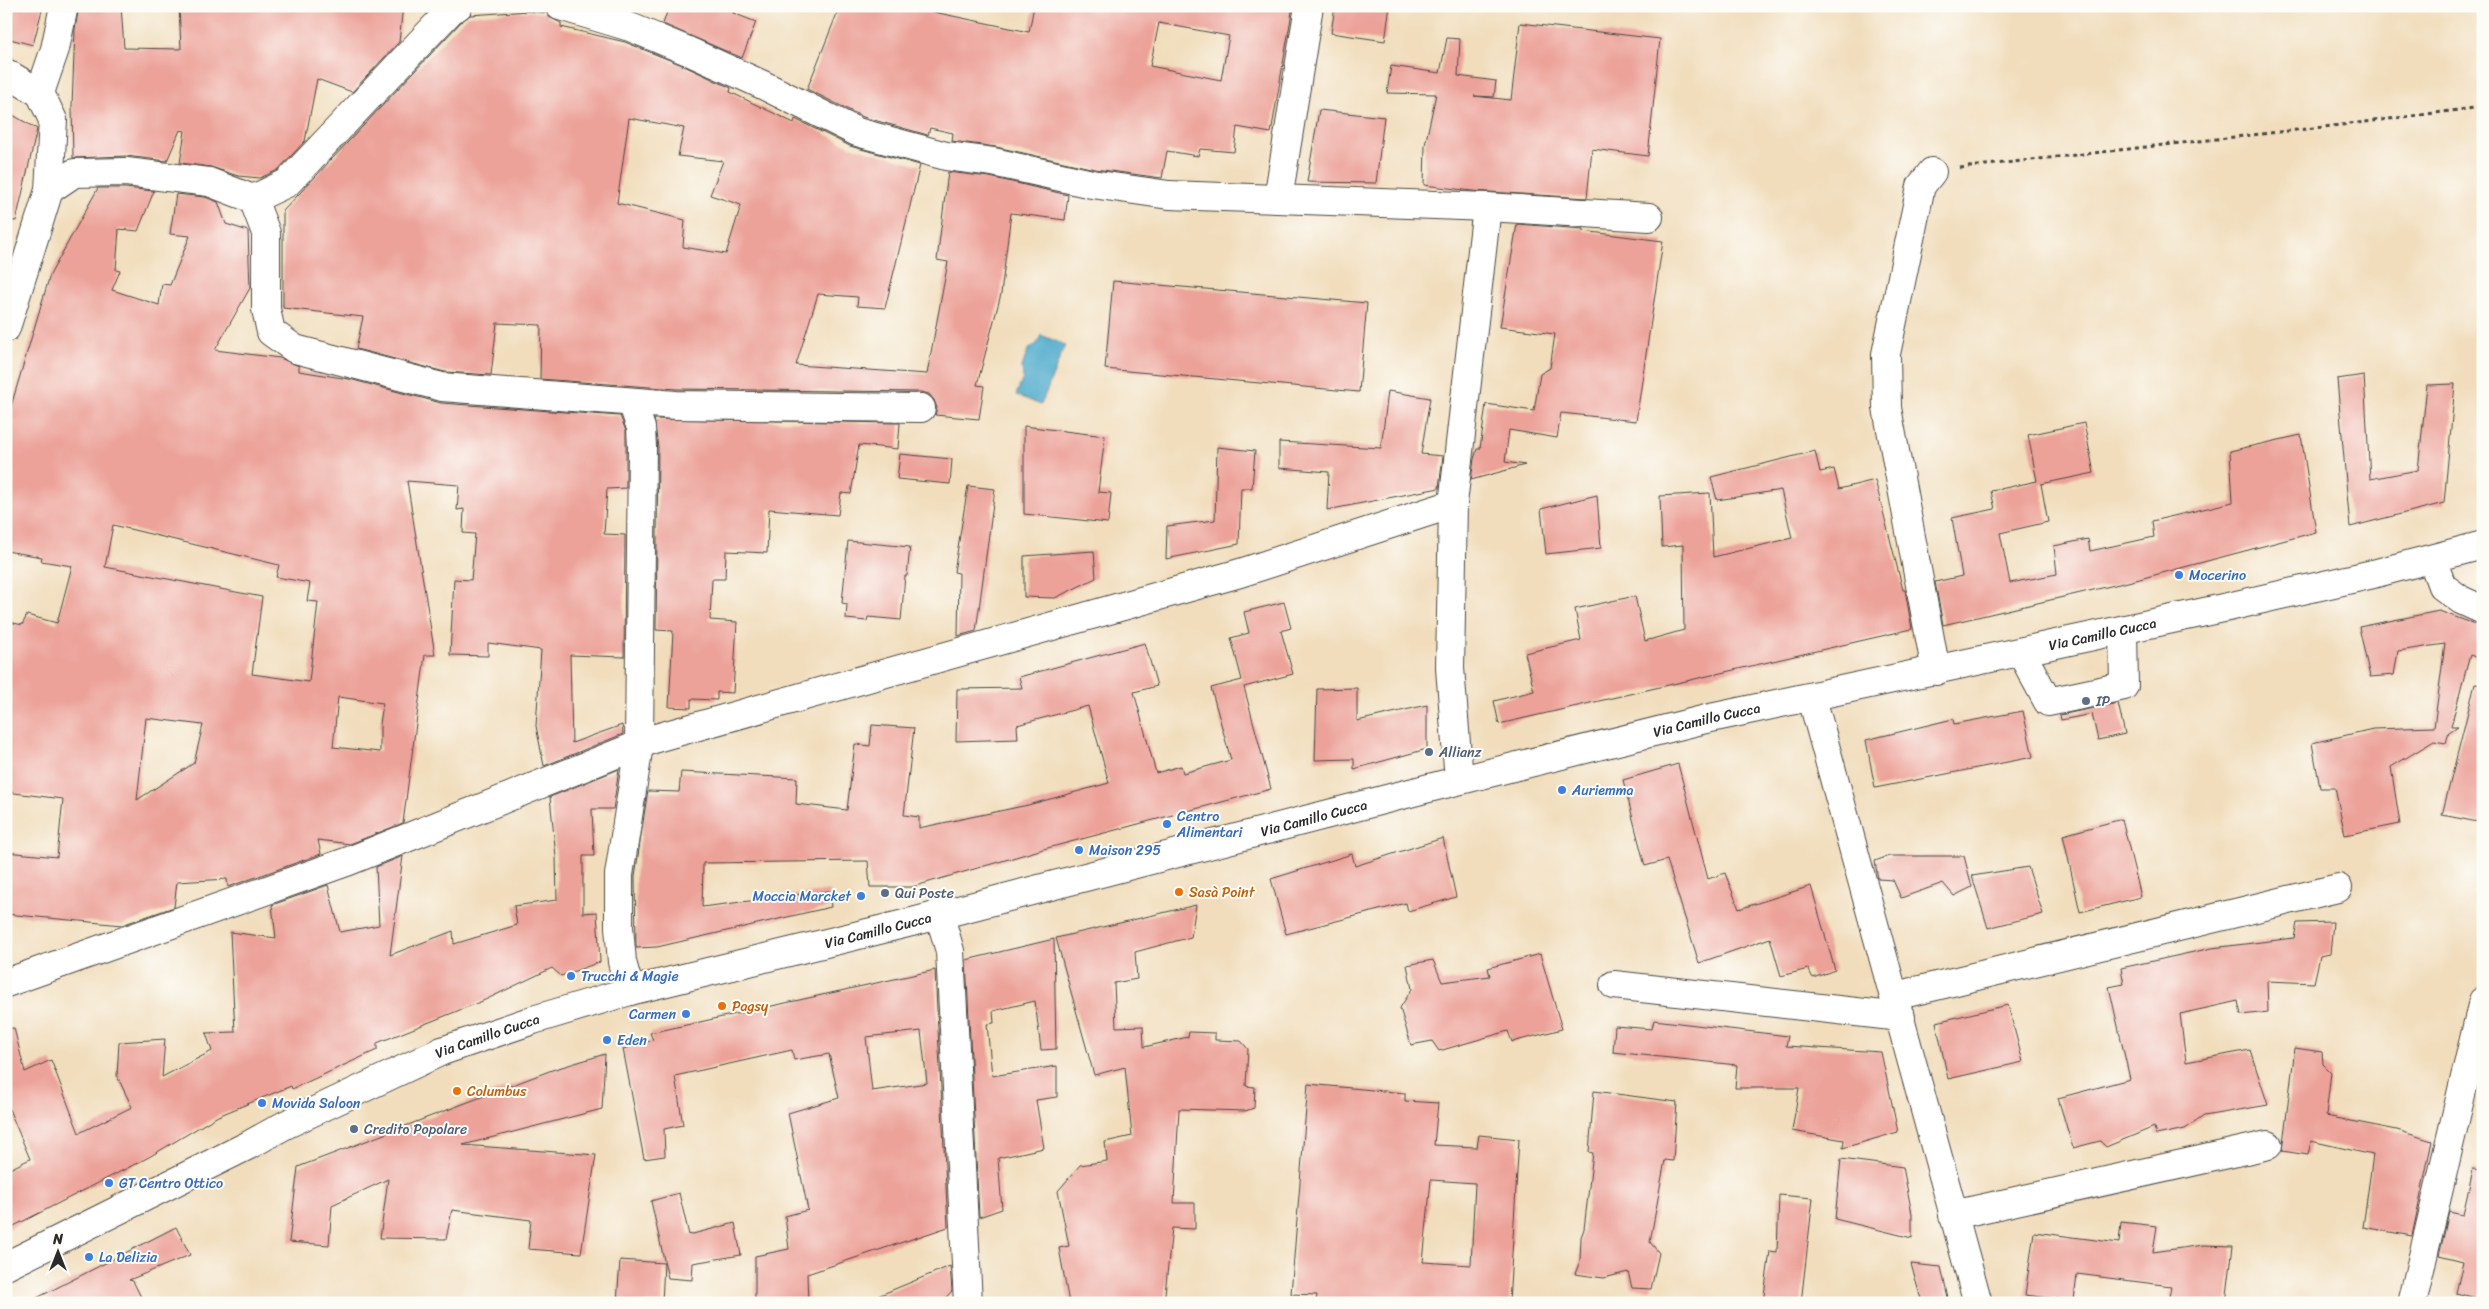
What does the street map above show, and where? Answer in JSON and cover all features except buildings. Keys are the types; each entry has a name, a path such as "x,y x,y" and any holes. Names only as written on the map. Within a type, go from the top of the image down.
{"street":[{"path":"40,92 55,49 64,6"},
{"path":"49,190 74,173 126,172 209,182 253,199 287,184 451,10 458,6"},
{"path":"560,6 630,27 688,51 763,85 856,132 937,153 993,162 1092,184 1169,195 1487,207 1649,217"},
{"path":"1278,199 1310,6"},
{"path":"6,73 40,92 53,120 49,190 6,328"},
{"path":"1932,172 1921,186 1886,354 1887,408 1936,671"},
{"path":"253,199 266,233 266,309 271,332 295,349 442,387 632,402 780,408 921,408"},
{"path":"1460,780 1450,668 1453,504 1487,207"},
{"path":"630,991 622,962 619,875 639,745 642,447 641,428 632,402"},
{"path":"6,983 349,861 656,738 1240,572 1453,504"},
{"name":"Via Camillo Cucca","path":"6,1266 249,1145 285,1125 442,1051 533,1020 630,991 1706,719 1812,698 2123,630 2373,574 2483,545"},
{"path":"2432,559 2442,586 2460,600 2483,610"},
{"path":"2021,652 2048,702 2124,686 2123,630"},
{"path":"1812,698 1978,1303"},
{"path":"1614,985 1898,1007 2338,888"},
{"path":"939,913 950,951 968,1303"},
{"path":"2412,1303 2483,1001"},
{"path":"1953,1215 2268,1145"}],"path":[{"path":"1932,172 2066,155 2341,126 2483,107"}],"water":[{"path":"1041,335 1065,345 1041,405 1016,395 1023,378 1022,367 1028,350 1037,344"}],"place":[{"name":"Mocerino","path":"2179,575"},
{"name":"IP","path":"2086,701"},
{"name":"Allianz","path":"1429,752"},
{"name":"Auriemma","path":"1562,790"},
{"name":"Centro Alimentari","path":"1167,824"},
{"name":"Maison 295","path":"1079,850"},
{"name":"Sasà Point","path":"1179,892"},
{"name":"Qui Poste","path":"885,893"},
{"name":"Moccia Marcket","path":"861,896"},
{"name":"Trucchi & Magie","path":"571,976"},
{"name":"Pagsy","path":"722,1006"},
{"name":"Carmen","path":"686,1014"},
{"name":"Eden","path":"607,1040"},
{"name":"Columbus","path":"457,1091"},
{"name":"Movida Saloon","path":"262,1103"},
{"name":"Credito Popolare","path":"354,1129"},
{"name":"GT Centro Ottico","path":"109,1183"},
{"name":"La Delizia","path":"89,1257"}]}
